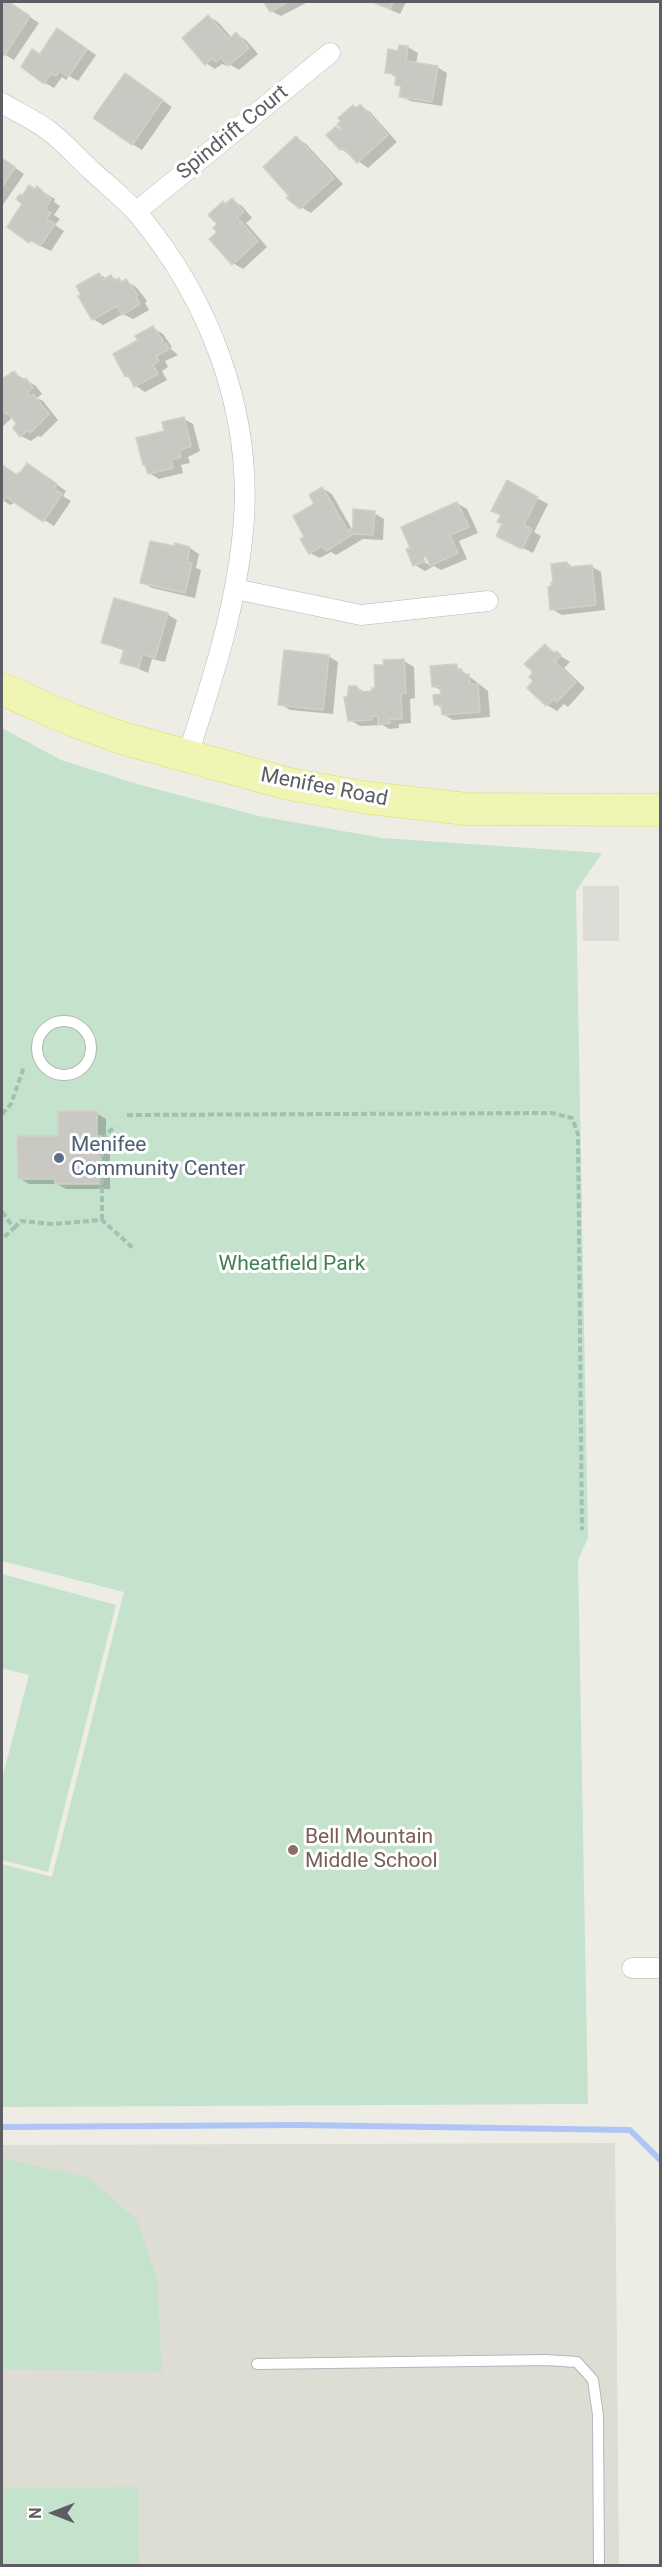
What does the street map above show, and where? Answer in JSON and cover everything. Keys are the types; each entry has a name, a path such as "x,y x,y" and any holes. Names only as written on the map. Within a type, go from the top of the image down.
{"main road":[{"name":"Menifee Road","path":"2,689 72,720 187,757 289,784 369,798 466,808 660,810"}],"street":[{"name":"Spindrift Court","path":"136,212 330,53"},
{"path":"2,103 49,131 136,212 168,253 195,296 223,362 234,405 244,476 244,519 235,590 217,662 187,757"},
{"path":"235,590 361,615 488,601"},
{"path":"632,1968 660,1968"}],"lane":[{"path":"72,1022 80,1026 90,1040 91,1057 87,1064 73,1075 55,1075 40,1063 37,1044 46,1028 54,1023 72,1022"},
{"path":"256,2364 546,2360 577,2362 593,2380 598,2415 599,2565"}],"path":[{"path":"2,1114 11,1104 24,1067"},
{"path":"127,1115 551,1113 572,1118 578,1134 582,1530"},
{"path":"102,1220 102,1139 115,1126"},
{"path":"2,1212 14,1228"},
{"path":"2,1239 21,1221 53,1224 102,1220 134,1249"}],"shaded area":[{"path":"583,886 619,886 619,941 583,941"},
{"path":"615,2143 619,2565 2,2565 2,2145"}],"green space":[{"name":"Wheatfield Park","path":"2,728 61,760 137,784 259,816 382,838 602,853 576,891 588,1538 578,1560 588,2104 2,2107 2,1864 52,1877 124,1592 2,1561"},
{"path":"2,1574 116,1605 48,1872 2,1860 2,1779 29,1675 2,1668"},
{"path":"13,2160 89,2178 137,2220 157,2279 162,2372 2,2369 2,2161"},
{"path":"138,2487 139,2565 2,2565 2,2488"}],"building":[{"path":"2,2 9,2 30,16 4,56 2,54"},
{"path":"264,2 288,2 270,12"},
{"path":"372,2 393,2 390,9"},
{"path":"208,15 229,39 236,32 249,48 228,66 221,57 216,62 212,58 205,65 182,38"},
{"path":"57,28 87,49 68,77 59,71 56,76 51,73 44,84 21,67 32,49 40,54"},
{"path":"399,45 408,46 406,61 438,66 432,102 399,97 401,86 395,85 396,74 385,73 388,49 398,51"},
{"path":"125,73 163,100 132,145 93,118"},
{"path":"360,104 388,135 357,163 326,135 336,126 339,130 341,128 337,124 341,121 338,118 353,105 356,108"},
{"path":"296,136 334,178 300,209 286,198 289,196 263,167"},
{"path":"2,158 15,167 2,187"},
{"path":"29,185 35,189 37,186 51,199 45,209 51,213 46,219 55,224 40,246 31,240 29,243 7,227 22,204 16,199 20,194 22,196"},
{"path":"232,198 244,212 237,217 258,241 232,265 209,239 217,232 213,228 217,224 208,215 223,201 225,204"},
{"path":"99,273 103,280 111,275 114,281 119,278 121,282 126,279 138,295 136,297 140,304 122,315 117,306 92,320 78,296 81,295 76,286"},
{"path":"153,326 163,341 161,342 163,345 166,343 169,349 156,356 159,361 153,365 158,374 134,387 128,375 125,377 113,354 138,340 135,336"},
{"path":"14,371 22,381 26,378 33,388 27,393 30,397 33,394 49,414 30,433 28,430 20,437 13,428 16,423 8,413 4,411 2,413 2,379"},
{"path":"184,417 191,446 179,451 181,457 171,460 173,468 148,474 143,465 136,438 164,431 162,422"},
{"path":"27,463 57,484 54,489 62,494 43,522 6,497 4,500 2,498 2,465 17,475"},
{"path":"507,480 538,497 524,525 532,529 522,549 496,536 502,524 497,522 501,515 491,511"},
{"path":"322,487 348,531 353,528 353,509 375,511 373,535 353,534 326,551 322,546 309,554 300,539 304,537 293,516 314,504 309,495"},
{"path":"457,502 469,527 450,535 458,553 430,566 426,556 423,558 425,561 413,566 406,549 410,548 401,527"},
{"path":"150,541 190,547 187,562 192,563 185,593 140,583"},
{"path":"567,562 568,567 592,565 596,605 550,610 548,587 553,582 551,564"},
{"path":"114,598 168,613 155,658 142,654 139,668 120,663 124,649 101,643"},
{"path":"545,644 554,653 556,651 561,655 555,662 576,682 557,702 554,699 546,706 527,688 533,681 529,677 533,672 524,664"},
{"path":"284,650 329,655 323,710 278,705"},
{"path":"404,659 406,693 401,694 402,719 389,719 390,723 378,724 378,716 372,716 372,720 348,721 344,697 347,697 349,686 357,686 360,692 372,691 372,688 375,688 374,665 384,665 383,660"},
{"path":"457,664 457,670 462,669 462,675 469,674 470,684 478,684 480,712 442,715 441,705 434,705 433,695 441,694 440,686 432,687 430,666"},
{"name":"Menifee Community Center","path":"58,1111 97,1111 97,1136 101,1136 101,1184 55,1184 55,1179 18,1179 17,1136 58,1136"}],"waterway":[{"path":"2,2127 299,2125 630,2130 660,2160"}],"place":[{"name":"Menifee Community Center","path":"59,1158"},
{"name":"Bell Mountain Middle School","path":"293,1850"}]}
